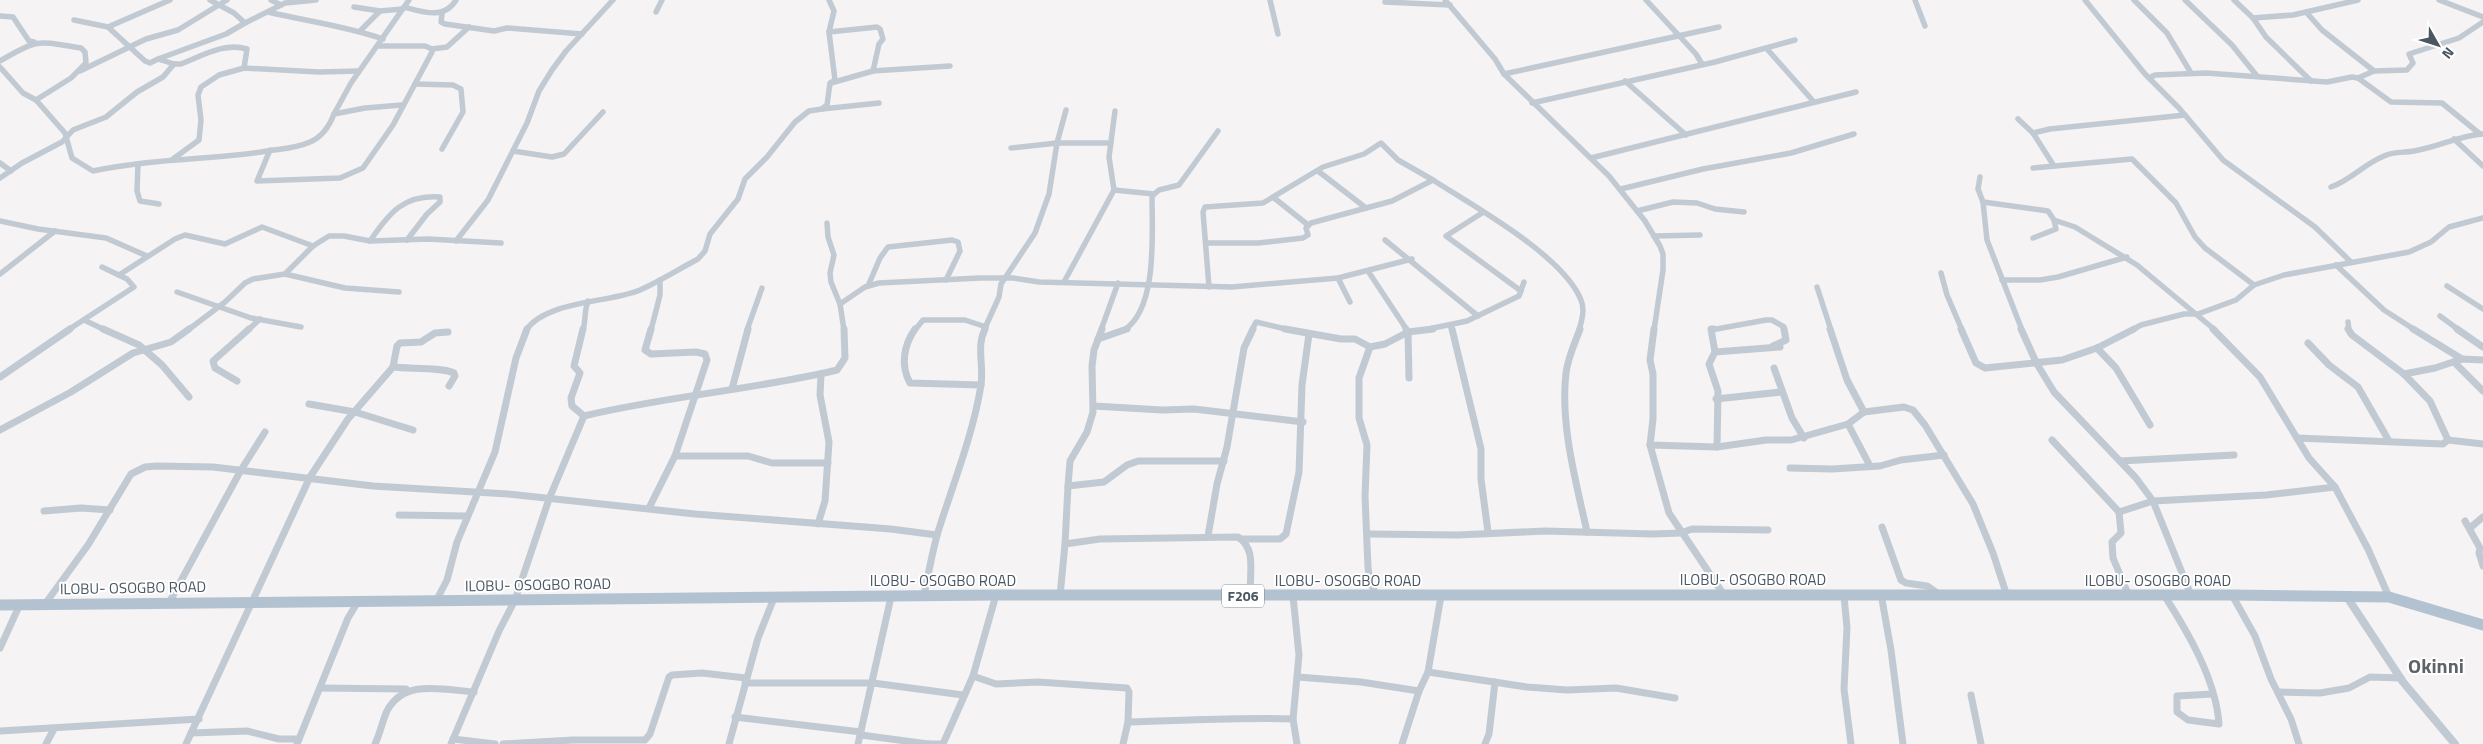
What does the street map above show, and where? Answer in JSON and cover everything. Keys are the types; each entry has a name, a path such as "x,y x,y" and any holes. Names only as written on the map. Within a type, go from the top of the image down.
{"main road":[{"name":"ILOBU- OSOGBO ROAD","path":"0,605 996,595 2232,595 2389,598 2483,624"}],"street":[{"path":"108,28 170,0"},
{"path":"210,0 234,12 245,23"},
{"path":"36,100 77,73 129,47 178,30 227,0"},
{"path":"271,0 281,5"},
{"path":"74,20 108,28 145,61 150,63 226,34 281,5 316,0"},
{"path":"0,68 23,93 36,100 67,137 67,146 72,158 93,171 297,146 313,141 328,129 334,114 359,71 409,0"},
{"path":"354,7 380,11 403,8 442,14 450,10 456,0"},
{"path":"456,241 488,200 513,151 538,93 572,43 612,0"},
{"path":"656,12 662,0"},
{"path":"829,0 833,5 834,12 833,25 829,32 835,80 830,83"},
{"path":"1270,0 1278,34"},
{"path":"1646,0 1696,54 1702,64"},
{"path":"1915,0 1925,26"},
{"path":"2085,0 2149,78 2223,160 2314,227 2351,262"},
{"path":"2134,0 2168,32 2186,60 2191,73"},
{"path":"2185,0 2232,45 2258,76"},
{"path":"2234,0 2253,18 2266,37 2297,65 2310,81"},
{"path":"2253,18 2262,19 2306,12 2358,0"},
{"path":"2439,0 2483,15"},
{"path":"1385,2 1447,3 1495,59 1504,74 1621,189 1654,236 1663,254 1663,260 1650,360 1653,419 1650,445 1669,513 1724,595"},
{"path":"360,31 380,11"},
{"path":"268,12 360,31 383,39"},
{"path":"2306,12 2322,30 2374,71"},
{"path":"442,14 441,22 443,24 494,31 507,28 537,32 582,34"},
{"path":"0,16 13,17 29,41 34,42"},
{"path":"2149,78 2155,75 2191,73 2258,76 2310,81 2358,78 2374,71 2407,70 2413,63 2410,54 2454,39 2479,28 2483,22"},
{"path":"829,32 853,31 873,26 880,29 883,39 879,44 876,68 872,71"},
{"path":"378,46 425,46 432,49 448,47 469,27"},
{"path":"1504,74 1719,27"},
{"path":"1532,103 1767,49 1795,40"},
{"path":"0,60 34,42 45,41 80,48 87,57 86,63 77,73"},
{"path":"158,59 181,64 228,47 241,46 247,48 244,68"},
{"path":"270,150 258,181 301,181 351,175 363,168 393,125 402,105 416,84 432,49"},
{"path":"1767,49 1814,102"},
{"path":"0,178 67,137 73,130 106,117 137,92 163,77 174,64"},
{"path":"830,83 872,71 950,66"},
{"path":"172,160 199,140 201,120 198,95 201,87 219,75 244,68 319,72 359,71"},
{"path":"2358,78 2391,102 2406,104 2442,103 2482,134"},
{"path":"1625,81 1686,135"},
{"path":"822,109 828,99 830,83"},
{"path":"416,84 453,85 461,89 463,112 442,149"},
{"path":"1591,158 1856,92"},
{"path":"436,601 447,580 457,542 495,452 516,358 527,328 544,315 588,301 628,294 660,280 702,256 710,234 738,199 745,179 795,122 809,111 879,103"},
{"path":"334,114 365,108 402,105"},
{"path":"924,596 937,535 967,440 981,385 983,365 979,341 999,297 1001,284 1035,233 1049,194 1057,143 1066,110"},
{"path":"1064,282 1114,190 1109,157 1115,111"},
{"path":"513,151 559,156 568,150 603,112"},
{"path":"2033,133 2050,129 2185,116"},
{"path":"2018,119 2033,133 2054,166"},
{"path":"1098,339 1123,330 1134,322 1145,298 1149,284 1154,194 1158,190 1179,185 1218,131"},
{"path":"1621,189 1703,169 1791,153 1854,134"},
{"path":"2331,187 2343,183 2365,165 2385,155 2394,152 2415,151 2454,139 2482,134"},
{"path":"2454,139 2483,166"},
{"path":"1011,148 1057,143 1111,143"},
{"path":"1209,287 1203,212 1205,207 1263,203 1322,167 1364,154 1381,143 1408,166 1433,180 1539,249 1551,260 1582,300 1582,320 1569,354 1566,374 1567,415 1587,532"},
{"path":"2033,168 2132,159 2176,203 2195,237 2205,248 2254,285"},
{"path":"0,163 11,171"},
{"path":"138,164 137,191 140,201 159,204"},
{"path":"1318,171 1366,208"},
{"path":"1980,176 1978,189 1982,202 1987,240 2037,364 2054,392 2120,461 2153,501 2191,595"},
{"path":"1308,225 1392,202 1433,180"},
{"path":"1114,190 1154,194"},
{"path":"370,241 385,219 401,203 430,195 440,196 440,202 427,214 407,240"},
{"path":"1273,197 1308,225"},
{"path":"1638,211 1673,202 1684,204 1697,203 1715,209 1744,212"},
{"path":"1982,202 2048,211 2054,220 2056,228 2052,232 2033,238"},
{"path":"1482,213 1446,236 1521,291"},
{"path":"1941,273 1947,295 1976,363 1984,368 2037,364 2062,360 2097,348 2141,325 2184,314 2198,314 2236,300 2254,285 2284,276 2409,252 2430,242 2449,227 2480,219 2483,226"},
{"path":"2054,220 2075,228 2127,257 2198,314 2260,376 2310,458 2335,488 2368,549 2389,598"},
{"path":"0,221 96,239 147,256"},
{"path":"584,416 837,370 844,361 846,353 840,304 831,282 830,273 834,255 828,237 827,223"},
{"path":"1206,243 1291,240 1307,236 1308,225"},
{"path":"119,275 179,237 190,236 211,243 225,244 262,227 313,246"},
{"path":"0,274 55,231"},
{"path":"284,274 313,246 324,238 336,235 370,241 407,240 501,243"},
{"path":"1654,236 1700,235"},
{"path":"868,286 884,249 952,240 958,242 960,251 946,280"},
{"path":"1385,240 1412,259 1439,286 1478,316"},
{"path":"2002,280 2032,280 2058,277 2127,257"},
{"path":"840,304 868,286 879,283 1006,279 1209,287 1311,282 1338,278 1412,259"},
{"path":"2336,265 2384,310 2462,359"},
{"path":"0,377 134,287 127,279 102,267"},
{"path":"1368,271 1408,332 1409,378"},
{"path":"0,430 71,392 133,353 171,342 220,306 245,283 253,279 284,274 346,288 399,292"},
{"path":"1338,278 1350,302"},
{"path":"649,508 675,456 707,360 705,354 696,352 651,354 645,350 660,295 660,280"},
{"path":"1208,536 1224,461 1244,348 1256,322 1309,334 1341,339 1356,339 1370,347 1385,344 1408,332 1451,326 1478,316 1519,296 1524,282"},
{"path":"1060,596 1070,461 1087,432 1094,406 1092,366 1098,339 1118,283"},
{"path":"2447,286 2483,309"},
{"path":"732,389 746,334 762,288"},
{"path":"1817,288 1847,380 1864,412"},
{"path":"177,292 260,319 301,327"},
{"path":"584,416 572,406 571,398 580,373 574,366 574,359 585,322 584,311 588,301"},
{"path":"2440,316 2483,347"},
{"path":"237,381 215,368 213,361 260,319"},
{"path":"84,320 144,349 162,365 189,397"},
{"path":"981,385 910,383 904,370 904,360 910,338 916,326 923,320 966,320 986,327"},
{"path":"1714,352 1776,347 1786,340 1784,327 1772,320 1766,320 1712,329 1714,352 1710,364 1718,391 1716,399 1717,447"},
{"path":"2348,322 2348,328 2352,335 2404,374 2430,401 2448,440"},
{"path":"1451,326 1481,450 1481,479 1488,532"},
{"path":"186,744 310,476 355,412 393,367 397,346 421,342 435,333 448,332"},
{"path":"1065,544 1100,539 1208,536 1243,539 1280,539 1286,534 1300,472 1303,422 1302,385 1309,334"},
{"path":"2308,343 2329,365 2358,387 2389,441"},
{"path":"1370,347 1358,378 1359,418 1367,445 1365,496 1368,567 1370,583 1377,595"},
{"path":"2097,348 2116,368 2150,425"},
{"path":"2404,374 2462,359 2483,360"},
{"path":"2454,362 2483,391"},
{"path":"393,367 450,370 455,376 449,386"},
{"path":"1774,368 1781,392 1804,438"},
{"path":"818,524 825,502 829,442 820,395 821,374"},
{"path":"1716,399 1781,392"},
{"path":"309,404 355,412 413,430"},
{"path":"1094,406 1162,410 1194,409 1303,422"},
{"path":"1650,445 1717,447 1804,438 1848,424 1864,412 1895,408 1913,410 1944,455 1973,504 1993,553 2007,596"},
{"path":"495,744 452,742 499,631 515,600 549,499 584,416"},
{"path":"1848,424 1870,466"},
{"path":"169,603 241,470 266,432"},
{"path":"2297,438 2443,444 2448,440 2483,444"},
{"path":"2052,440 2074,466 2098,487 2119,512 2122,533 2112,542 2112,551 2129,596"},
{"path":"1790,468 1832,469 1880,466 1902,460 1944,455"},
{"path":"2120,461 2148,458 2234,455"},
{"path":"675,456 748,456 772,463 828,463"},
{"path":"1068,486 1108,480 1125,464 1138,461 1224,461"},
{"path":"45,604 65,579 131,474 145,467 203,466 310,476 373,486 478,492 695,514 891,529 937,535"},
{"path":"2119,512 2153,501 2266,495 2335,488"},
{"path":"44,511 81,508 110,510"},
{"path":"399,515 448,514 467,516"},
{"path":"2470,528 2483,517"},
{"path":"2465,521 2480,548 2479,553 2483,566"},
{"path":"1882,527 1900,580 1906,583 1927,586 1941,596"},
{"path":"1368,534 1458,535 1488,532 1681,533 1692,529 1768,530"},
{"path":"1243,539 1247,543 1251,555 1249,580 1251,596"},
{"path":"1881,594 1891,636 1892,667 1903,744"},
{"path":"736,717 861,733 927,744 943,744 973,676 996,595"},
{"path":"2164,595 2192,641 2218,708 2219,724 2193,722 2182,717 2177,706 2177,696 2184,694 2212,694"},
{"path":"2232,595 2254,636 2299,744"},
{"path":"1293,596 1298,633 1298,677 1293,719 1297,744"},
{"path":"1402,744 1419,691 1428,672 1441,596"},
{"path":"1844,596 1849,614 1844,682 1851,744"},
{"path":"858,744 891,597"},
{"path":"728,744 758,638 774,598"},
{"path":"2347,598 2401,678 2455,744"},
{"path":"191,733 247,731 279,739 298,741 348,618 359,600"},
{"path":"0,648 20,604"},
{"path":"1428,672 1546,689 1616,688 1674,698"},
{"path":"503,744 573,740 645,740 650,734 669,677 672,675 702,673 746,680 873,683 963,695"},
{"path":"973,676 996,684 1046,682 1124,688 1129,692 1128,722 1123,744"},
{"path":"1298,677 1361,682 1419,691"},
{"path":"2278,692 2320,693 2349,688 2370,677 2401,678"},
{"path":"1485,744 1489,734 1495,682"},
{"path":"320,688 407,689 420,687 474,692"},
{"path":"375,744 389,708 407,689"},
{"path":"1971,695 1981,744"},
{"path":"1128,722 1219,720 1244,717 1293,719"},
{"path":"0,731 199,719"},
{"path":"46,744 54,729"}],"district":[{"name":"Okinni","path":"2436,666"}]}
